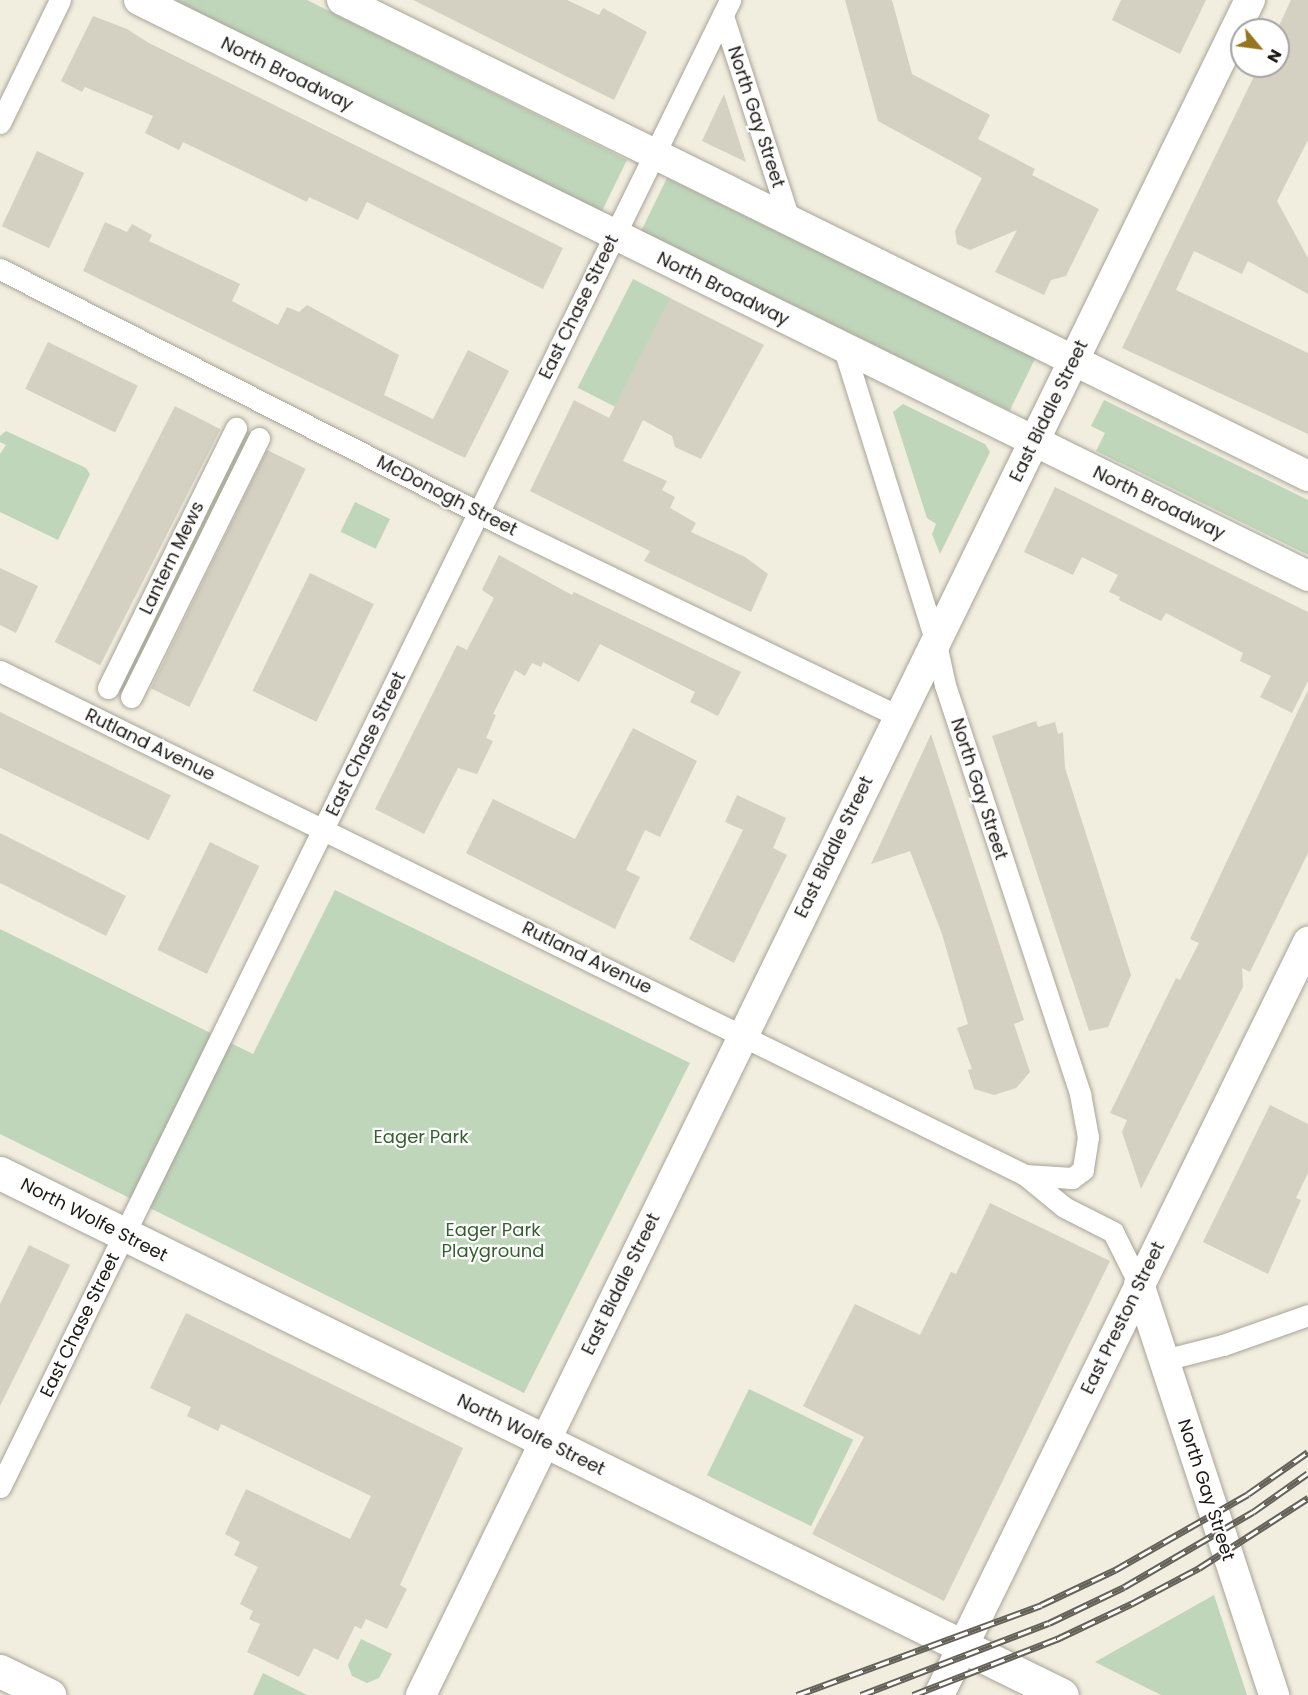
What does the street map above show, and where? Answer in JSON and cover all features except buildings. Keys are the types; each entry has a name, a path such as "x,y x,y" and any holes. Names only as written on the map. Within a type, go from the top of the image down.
{"main road":[{"name":"North Broadway","path":"139,0 1308,576"},
{"path":"342,0 1308,477"},
{"name":"East Biddle Street","path":"421,1695 935,639 1250,0"},
{"name":"East Preston Street","path":"939,1695 1308,942"},
{"name":"North Wolfe Street","path":"0,1173 124,1236 1062,1695"},
{"name":"North Gay Street","path":"1139,1284 1274,1695"},
{"path":"0,1671 49,1695"}],"street":[{"path":"0,123 60,0"},
{"name":"East Chase Street","path":"0,1488 480,513 653,152 727,8"},
{"name":"North Gay Street","path":"727,8 789,219"},
{"name":"McDonogh Street","path":"0,270 480,513 898,716"},
{"name":"North Gay Street","path":"844,349 935,639 945,685 1080,1094 1088,1137 1083,1170 1072,1179 1024,1175"},
{"name":"Lantern Mews","path":"108,688 236,428"},
{"name":"Lantern Mews","path":"131,697 259,438"},
{"name":"Rutland Avenue","path":"0,672 743,1034 1024,1175 1064,1206 1113,1232 1139,1284"},
{"path":"1164,1360 1223,1345 1308,1315"}],"green space":[{"path":"174,0 307,0 627,160 601,213"},
{"path":"667,178 1036,358 1010,411 641,231"},
{"path":"633,279 670,298 615,407 578,388"},
{"path":"1104,400 1308,500 1308,555 1096,451 1105,433 1091,426"},
{"path":"903,404 985,444 990,452 940,554 932,534 936,524 927,518 893,412"},
{"path":"240,428 256,436 124,695 108,686"},
{"path":"6,431 86,468 90,474 58,540 0,512 0,454 6,445 0,442 0,436"},
{"path":"355,502 390,519 376,549 341,532"},
{"name":"Eager Park","path":"335,890 690,1063 524,1393 0,1134 0,929 253,1054"},
{"path":"749,1389 853,1440 811,1526 707,1475"},
{"path":"1214,1595 1247,1695 1161,1695 1095,1662"},
{"path":"361,1639 392,1654 379,1678 367,1683 352,1676 348,1665"},
{"path":"263,1673 307,1695 253,1695"}],"railway":[{"path":"797,1695 1041,1605 1115,1570 1248,1494 1308,1452"},
{"path":"861,1695 1049,1623 1124,1587 1253,1512 1308,1473"},
{"path":"913,1695 1057,1639 1131,1604 1199,1568 1308,1498"}],"park label":[{"name":"Eager Park Playground","path":"493,1241"}]}
